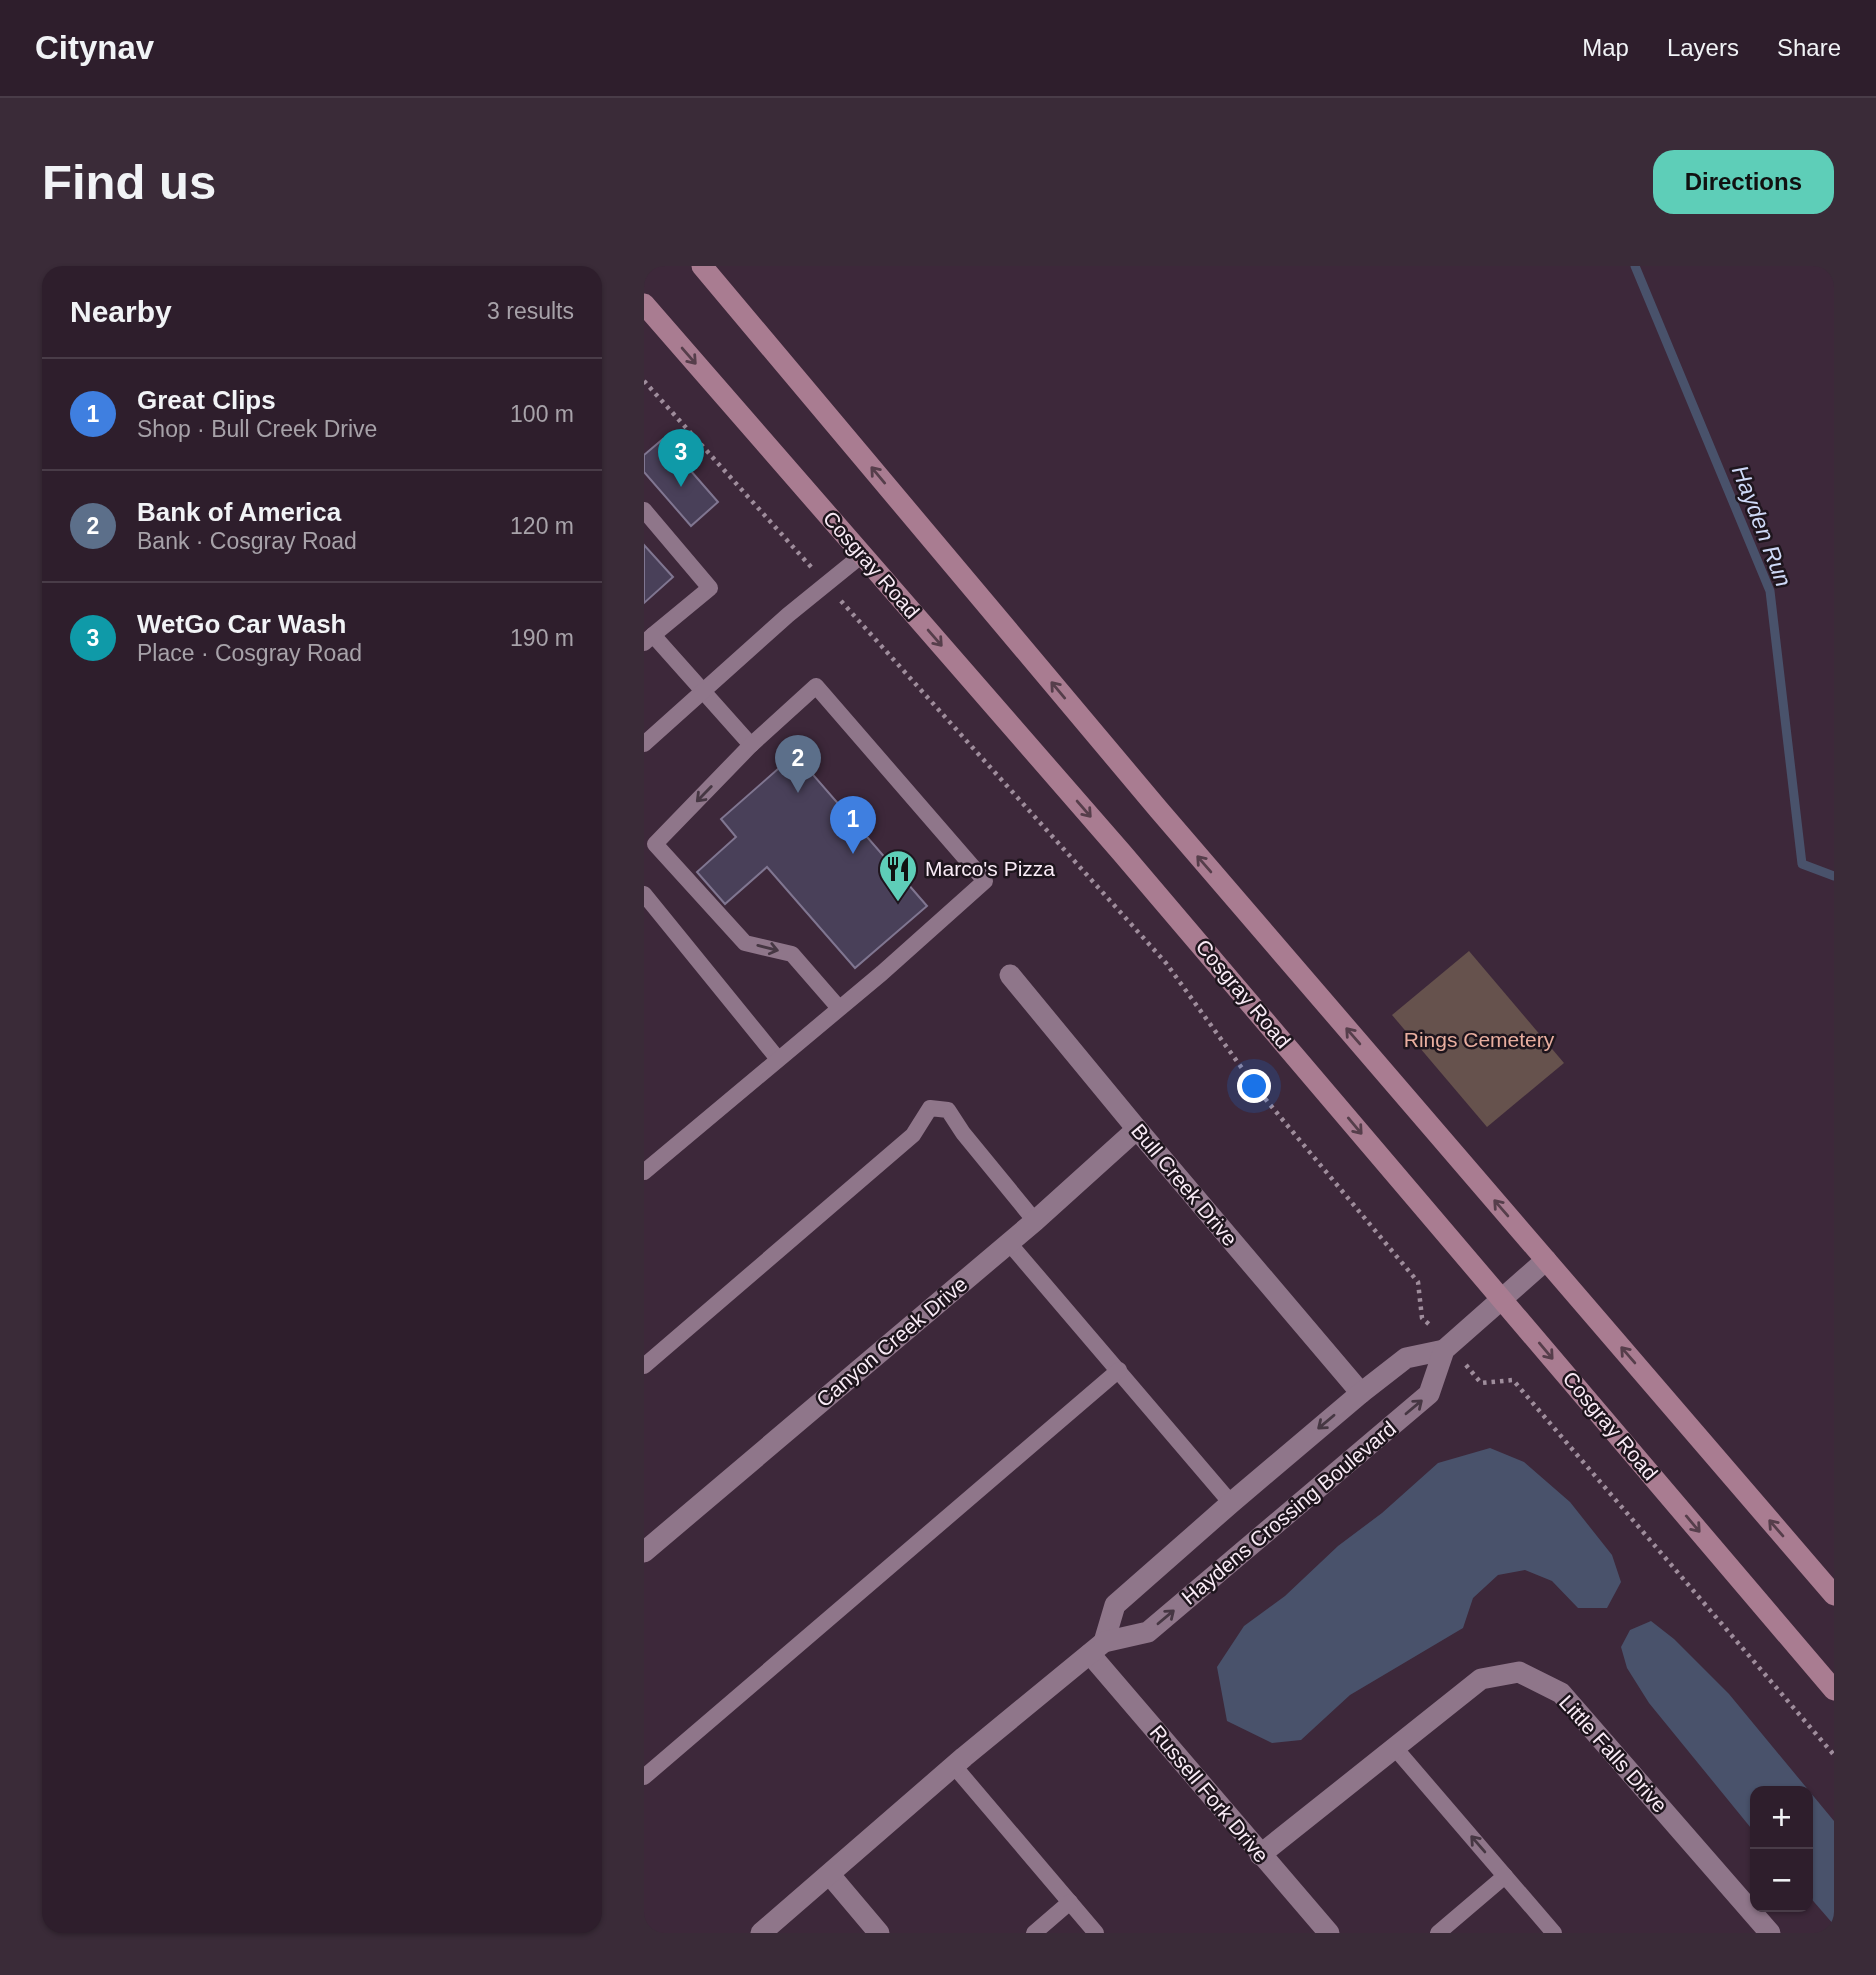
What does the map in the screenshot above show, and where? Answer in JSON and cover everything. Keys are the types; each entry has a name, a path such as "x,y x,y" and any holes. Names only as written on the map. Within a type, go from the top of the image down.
{"main road":[{"path":"702,266 1158,810 1834,1595"},
{"name":"Cosgray Road","path":"644,304 1122,853 1834,1690"}],"street":[{"name":"Bull Creek Drive","path":"1010,975 1361,1393"},
{"name":"Canyon Creek Drive","path":"644,1552 1035,1221 1137,1129"},
{"name":"Haydens Crossing Boulevard","path":"761,1933 954,1766 1097,1648 1149,1632 1429,1394 1447,1347 1546,1260"},
{"name":"Haydens Crossing Boulevard","path":"1097,1648 1115,1605 1231,1503 1406,1358 1447,1347"},
{"name":"Russell Fork Drive","path":"1097,1648 1260,1855 1329,1933"},
{"name":"Little Falls Drive","path":"1260,1855 1482,1679 1519,1672 1562,1693 1770,1933"},
{"path":"830,1875 879,1933"}],"lane":[{"path":"644,510 710,588 648,639 703,692 751,745"},
{"path":"644,744 788,615 862,555"},
{"path":"644,1172 839,1008 985,881 816,686 751,745 655,844 746,943 792,954 839,1008"},
{"path":"644,894 778,1059"},
{"path":"644,1366 913,1135 930,1108 948,1110 963,1133 1035,1221"},
{"path":"1009,1243 1231,1503"},
{"path":"644,1777 1119,1370"},
{"path":"1395,1748 1554,1933"},
{"path":"954,1766 1096,1933"},
{"path":"1438,1933 1505,1876"},
{"path":"1034,1933 1070,1902"}],"path":[{"path":"644,381 1166,963 1257,1090 1418,1282 1422,1318 1447,1347 1481,1383 1513,1380 1834,1755"}],"green space":[{"name":"Rings Cemetery","path":"1469,951 1564,1063 1487,1127 1392,1015"}],"water":[{"path":"1490,1448 1524,1462 1570,1502 1612,1555 1621,1582 1607,1608 1578,1608 1552,1581 1525,1570 1498,1575 1473,1598 1463,1628 1350,1695 1301,1740 1272,1743 1227,1721 1217,1667 1244,1626 1285,1596 1338,1546 1382,1513 1438,1463"},
{"path":"1651,1621 1674,1639 1729,1694 1805,1786 1750,1786 1750,1827 1649,1703 1627,1668 1621,1647 1630,1630"},
{"path":"1813,1796 1834,1821 1834,1925 1813,1901"}],"building":[{"path":"663,439 718,502 691,526 644,472 644,455"},
{"path":"644,545 673,577 644,603"},
{"path":"795,754 927,906 855,968 767,867 725,904 697,872 736,837 721,819"}],"waterway":[{"name":"Hayden Run","path":"1635,266 1770,591 1802,864 1834,876"}],"place":[{"name":"WetGo Car Wash","path":"681,487"},
{"name":"Bank of America","path":"798,793"},
{"name":"Great Clips","path":"853,854"},
{"name":"Marco's Pizza","path":"898,903"}]}
